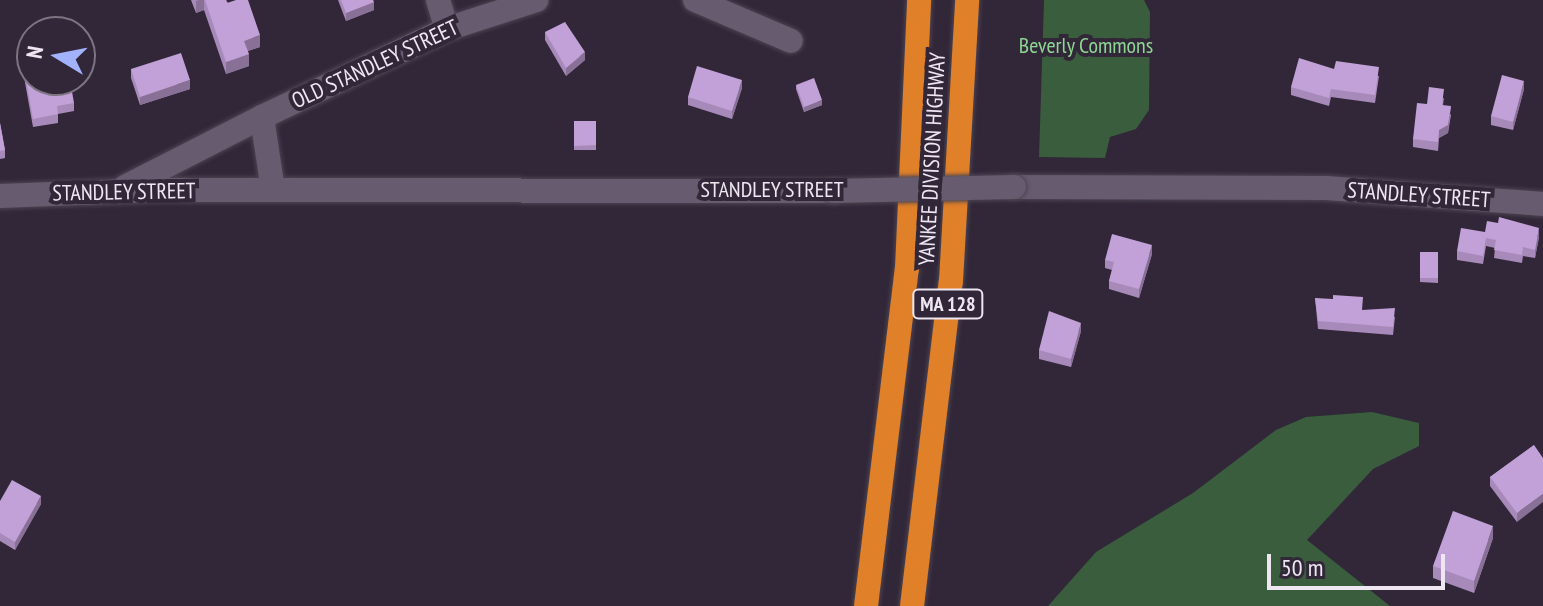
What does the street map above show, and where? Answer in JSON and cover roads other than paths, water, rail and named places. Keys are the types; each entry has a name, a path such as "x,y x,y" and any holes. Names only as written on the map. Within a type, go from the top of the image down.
{"highway":[{"name":"YANKEE DIVISION HIGHWAY","path":"866,606 907,268 919,0"},
{"name":"YANKEE DIVISION HIGHWAY","path":"912,606 951,281 967,0"}],"street":[{"path":"438,0 447,29"},
{"name":"OLD STANDLEY STREET","path":"119,190 262,117 447,29 536,0"},
{"path":"695,0 791,41"},
{"path":"262,117 273,190"},
{"name":"STANDLEY STREET","path":"0,196 119,190 834,191 1014,187 1311,187 1543,204"}],"park label":[{"name":"Beverly Commons","path":"1086,46"}]}
